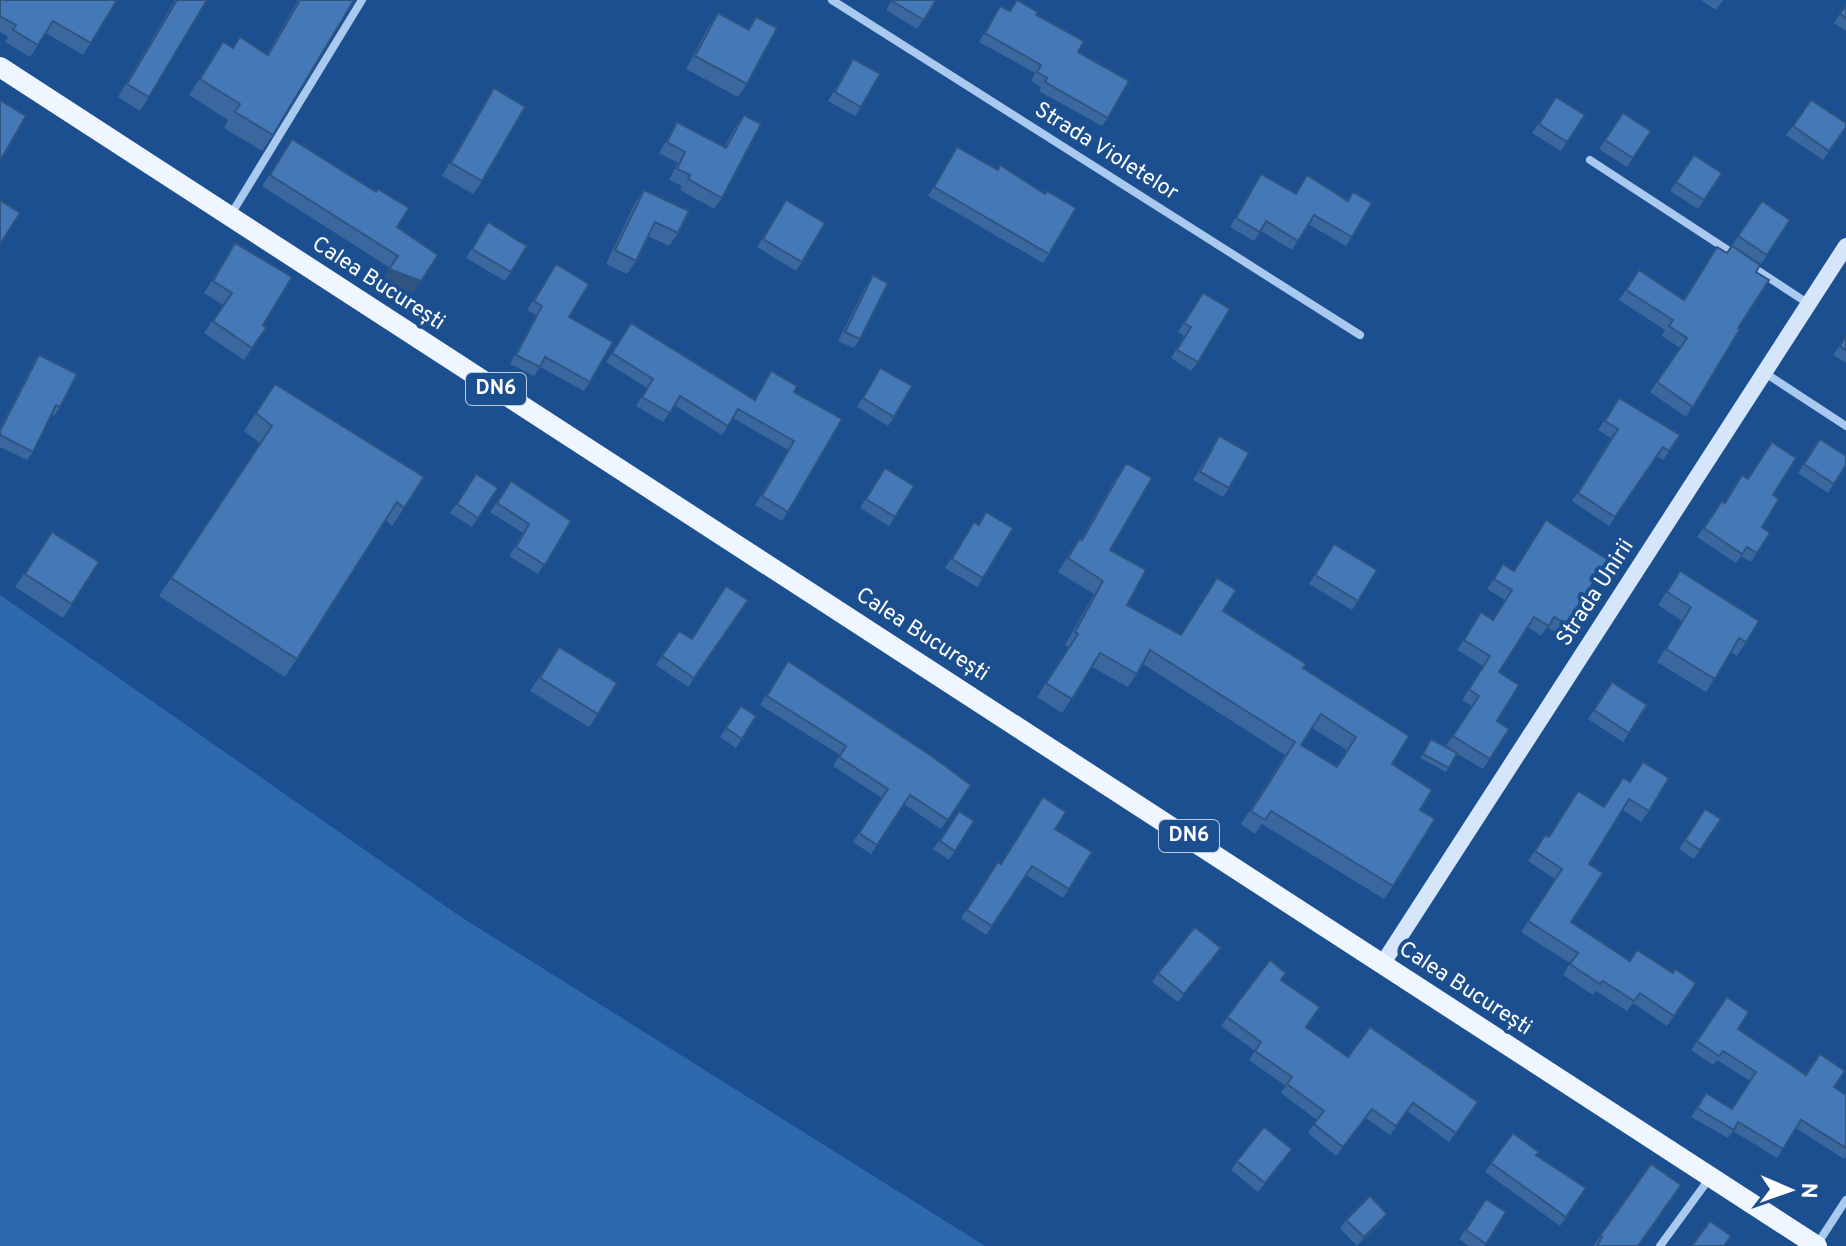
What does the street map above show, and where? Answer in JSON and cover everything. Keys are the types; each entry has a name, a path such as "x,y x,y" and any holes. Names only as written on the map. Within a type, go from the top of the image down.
{"main road":[{"name":"Calea București","path":"0,67 1817,1246"},
{"name":"Strada Unirii","path":"1383,963 1846,246"}],"street":[{"path":"230,217 362,0"},
{"name":"Strada Violetelor","path":"832,0 1360,335"},
{"path":"1590,160 1809,304"},
{"path":"1765,373 1846,426"},
{"path":"1660,1246 1710,1177"},
{"path":"1817,1246 1846,1200"}],"shaded area":[{"path":"0,595 461,917 985,1246 0,1246"}],"building":[{"path":"0,0 117,0 91,43 53,21 38,45 13,30 16,25 0,16"},
{"path":"177,0 207,0 149,97 127,84"},
{"path":"300,0 354,0 273,135 235,112 240,104 200,79 223,42 233,48 240,37 268,55"},
{"path":"893,0 936,0 924,20"},
{"path":"1017,0 1038,12 1036,15 1084,41 1078,52 1129,81 1108,118 1045,82 1047,78 1037,72 1041,65 985,33 1000,6 1010,11"},
{"path":"718,13 749,30 756,17 777,28 747,84 695,56"},
{"path":"853,59 880,74 861,107 835,92"},
{"path":"494,88 525,107 482,181 451,163"},
{"path":"1556,97 1585,115 1567,142 1539,124"},
{"path":"0,100 26,116 0,161"},
{"path":"1811,100 1846,123 1829,151 1793,126"},
{"path":"1623,113 1651,131 1633,158 1605,140"},
{"path":"744,115 761,124 722,198 688,179 690,175 677,169 685,152 667,142 677,122 726,148"},
{"path":"292,139 376,192 378,189 409,208 397,227 438,255 421,281 389,269 398,256 270,175"},
{"path":"957,147 998,170 1000,165 1045,194 1047,191 1076,208 1049,254 934,187"},
{"path":"1694,155 1722,173 1704,200 1676,182"},
{"path":"1261,174 1296,194 1307,175 1348,201 1353,192 1372,203 1352,237 1314,215 1298,241 1266,221 1260,232 1236,218"},
{"path":"644,190 689,211 678,233 655,222 636,261 615,250"},
{"path":"0,200 20,213 0,244"},
{"path":"786,200 825,223 802,262 763,239"},
{"path":"1762,201 1790,220 1767,255 1738,236"},
{"path":"488,222 527,246 511,272 472,249"},
{"path":"235,243 292,277 252,348 213,321 232,293 213,281"},
{"path":"1732,246 1760,265 1756,272 1769,280 1693,407 1657,382 1687,338 1669,326 1673,320 1626,290 1639,270 1684,300 1717,247 1727,253"},
{"path":"556,264 589,284 569,317 613,342 590,382 545,357 540,367 516,355 542,306 534,301"},
{"path":"873,275 888,283 860,339 845,332"},
{"path":"1203,293 1230,309 1198,362 1177,350 1191,327 1184,323"},
{"path":"631,323 755,400 771,371 797,386 794,392 842,419 788,512 762,496 794,441 738,409 728,426 680,396 670,413 642,397 653,379 612,353"},
{"path":"1846,336 1846,350 1840,346"},
{"path":"39,355 77,374 60,407 56,405 33,452 0,435 0,431"},
{"path":"880,368 912,386 894,417 863,398"},
{"path":"275,384 424,477 404,508 397,502 297,659 171,578 272,426 256,413"},
{"path":"1619,398 1680,435 1669,451 1663,447 1615,517 1578,493 1618,429 1605,421"},
{"path":"1219,436 1249,453 1229,488 1200,472"},
{"path":"1820,439 1846,456 1846,465 1834,484 1804,464"},
{"path":"1772,442 1796,458 1773,495 1779,499 1762,527 1770,533 1757,553 1747,547 1742,554 1704,528 1722,501 1725,503 1742,475 1748,479"},
{"path":"1126,463 1152,478 1110,550 1146,570 1127,605 1181,635 1217,578 1236,590 1223,611 1306,664 1303,668 1409,736 1392,764 1432,790 1420,810 1435,819 1393,886 1271,811 1265,820 1251,811 1295,742 1150,650 1137,674 1100,653 1072,699 1046,683 1078,634 1075,632 1103,581 1068,558 1080,538 1082,540","holes":["1321,714 1356,737 1337,767 1301,745"]},
{"path":"885,468 914,486 895,517 866,499"},
{"path":"476,474 498,488 478,518 457,504"},
{"path":"511,481 571,521 545,565 516,547 529,524 497,503"},
{"path":"986,512 1013,528 983,578 952,559 974,522 979,525"},
{"path":"1546,520 1608,560 1566,624 1554,617 1549,626 1534,617 1499,672 1519,685 1497,721 1509,729 1490,759 1453,736 1479,696 1469,689 1490,656 1464,640 1481,612 1493,620 1512,590 1494,579 1503,564 1514,571"},
{"path":"52,532 99,562 72,604 25,574"},
{"path":"1334,544 1377,570 1358,601 1315,575"},
{"path":"1680,571 1759,621 1746,642 1739,638 1715,679 1666,649 1691,607 1667,592"},
{"path":"726,586 748,600 694,678 662,656 679,631 692,639"},
{"path":"559,647 617,683 598,714 540,678"},
{"path":"788,661 971,785 948,820 910,795 877,845 859,833 888,789 839,757 846,746 767,696"},
{"path":"1612,682 1647,705 1629,733 1594,710"},
{"path":"741,706 756,716 742,739 726,728"},
{"path":"1431,739 1457,753 1449,768 1423,754"},
{"path":"1643,762 1669,778 1649,811 1629,799 1589,864 1603,873 1571,922 1630,961 1637,950 1673,973 1675,969 1696,983 1674,1016 1640,993 1634,1001 1603,981 1600,984 1570,964 1578,953 1528,921 1562,869 1535,851 1545,835 1549,837 1578,791 1604,807 1623,778 1630,782"},
{"path":"1043,797 1066,812 1055,829 1092,852 1069,889 1032,866 992,926 967,910 998,862 1001,864"},
{"path":"1705,809 1721,819 1700,850 1685,840"},
{"path":"959,811 974,821 955,851 940,841"},
{"path":"1195,927 1221,948 1184,994 1158,973"},
{"path":"1270,960 1286,973 1281,980 1320,1007 1306,1027 1348,1057 1370,1027 1478,1102 1456,1133 1413,1103 1396,1126 1372,1109 1343,1147 1314,1124 1324,1111 1287,1084 1292,1077 1255,1051 1261,1042 1227,1017"},
{"path":"1727,997 1749,1012 1738,1029 1806,1075 1820,1054 1845,1071 1834,1087 1846,1095 1846,1148 1801,1120 1783,1149 1738,1122 1734,1130 1697,1108 1706,1093 1732,1109 1756,1072 1723,1051 1719,1056 1697,1041"},
{"path":"1264,1127 1292,1149 1265,1183 1237,1161"},
{"path":"1513,1133 1539,1152 1536,1155 1586,1188 1566,1217 1491,1163"},
{"path":"1651,1164 1681,1185 1638,1246 1597,1246 1600,1236"},
{"path":"1370,1196 1387,1214 1364,1237 1346,1220"},
{"path":"1486,1199 1506,1212 1486,1244 1466,1230"},
{"path":"1710,1221 1731,1236 1724,1246 1692,1246"}]}
